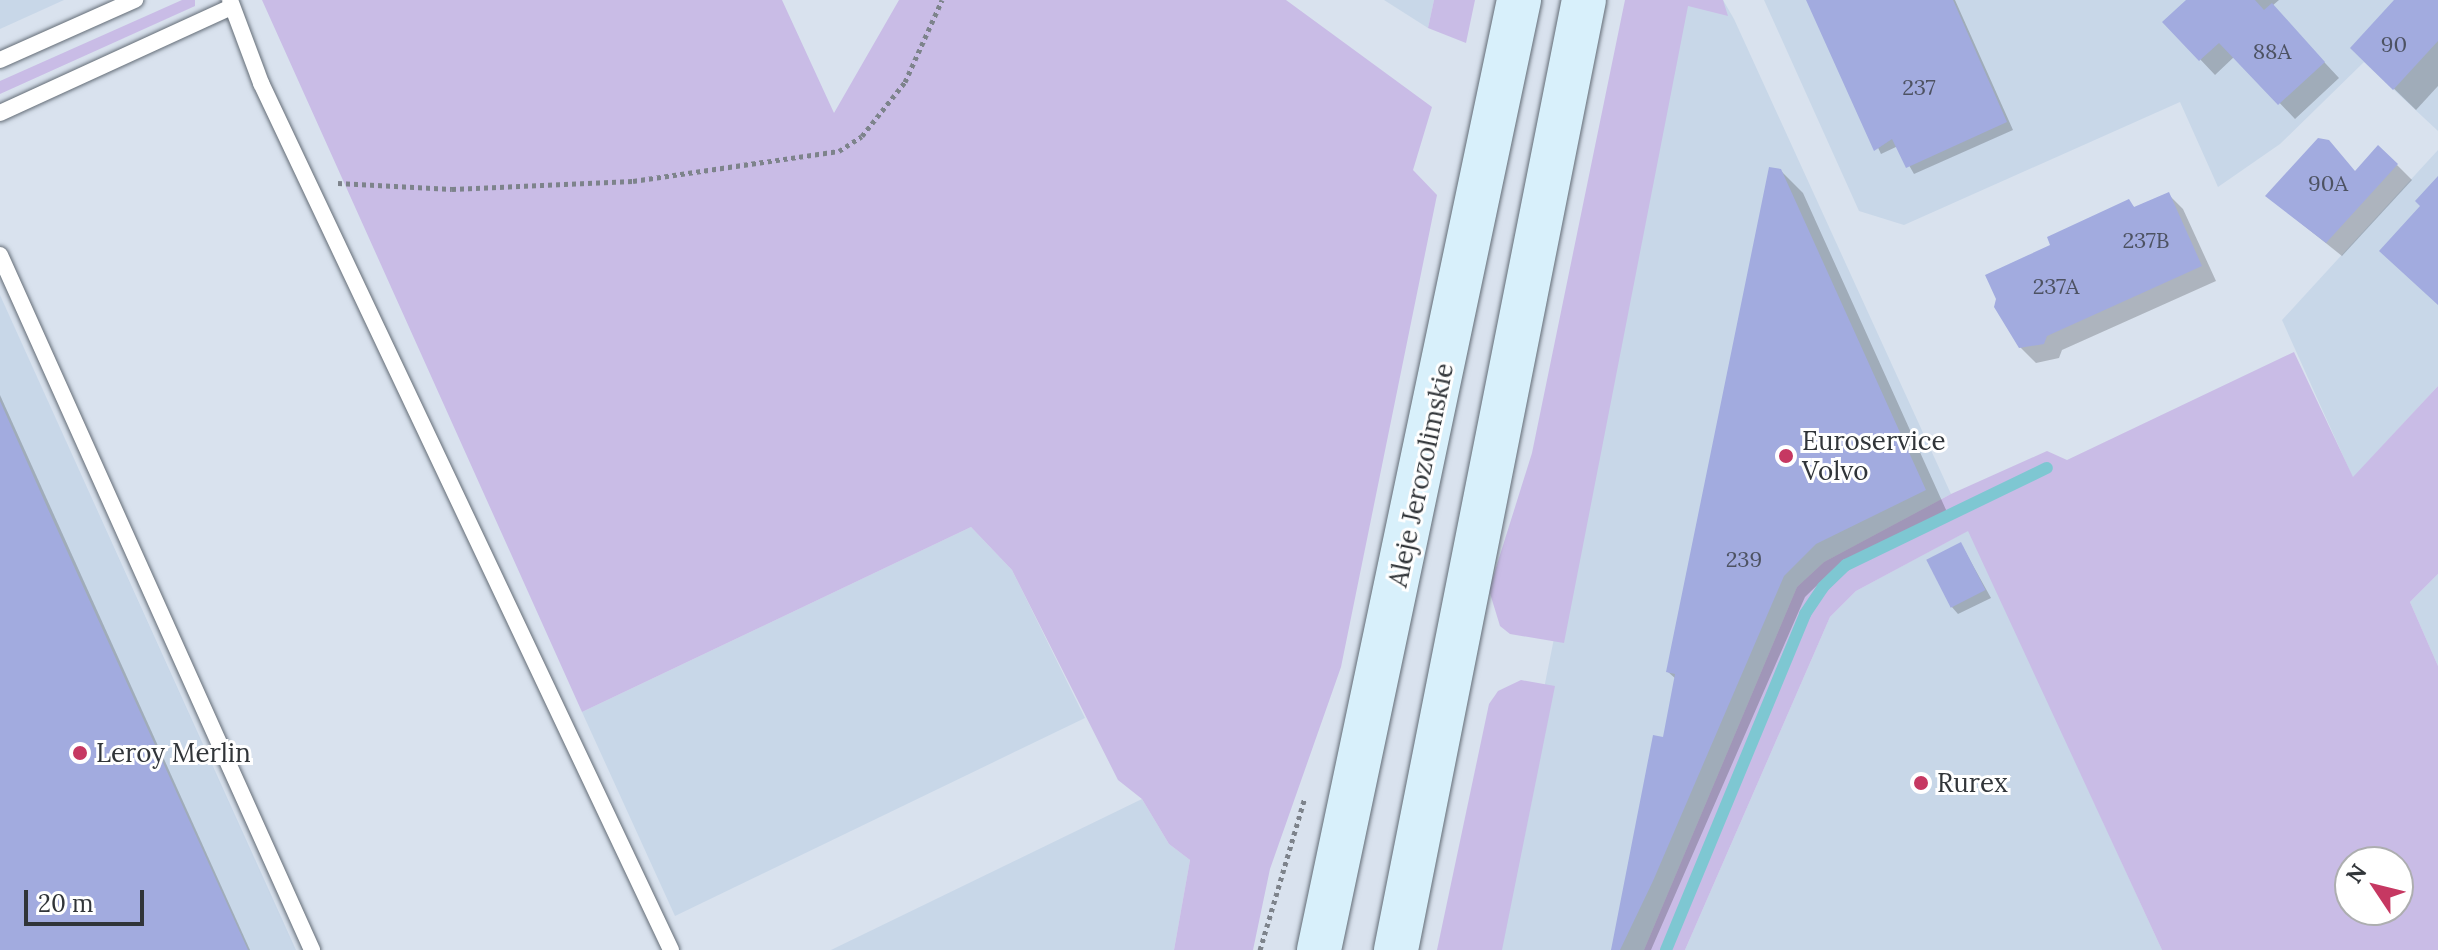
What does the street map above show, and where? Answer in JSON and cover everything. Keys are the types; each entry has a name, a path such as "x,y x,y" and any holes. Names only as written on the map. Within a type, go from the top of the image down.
{"main road":[{"name":"Aleje Jerozolimskie","path":"1319,950 1519,0"},
{"path":"1396,950 1584,0"}],"lane":[{"path":"0,60 135,0"},
{"path":"0,113 231,4 306,179 671,950"},
{"path":"0,255 312,950"}],"path":[{"path":"306,179 378,189 606,183 839,151 862,136 905,82 942,0"}],"shaded area":[{"path":"0,0 64,0 0,29"},
{"path":"182,0 195,0 195,6 0,94 0,81"},
{"path":"262,0 782,0 834,113 899,0 1286,0 1432,107 1413,170 1437,195 1341,667 1270,869 1253,950 1174,950 1190,860 1169,844 1142,799 1118,780 1012,570 971,527 582,712"},
{"path":"1384,0 1434,0 1428,28"},
{"path":"1434,0 1475,0 1466,43 1428,28"},
{"path":"1625,0 1723,0 1728,16 1688,6 1564,643 1510,634 1500,626 1489,590 1532,453"},
{"path":"1681,0 1723,0 1734,19 1951,494 1824,562 1797,587 1644,950 1492,950"},
{"path":"1764,0 2438,0 2438,131 2364,62 2280,144 2218,187 2180,102 1904,225 1859,211"},
{"path":"2438,150 2438,386 2353,478 2282,320"},
{"name":"Leroy Merlin","path":"0,295 296,950 0,950"},
{"path":"2294,352 2353,477 2438,386 2438,574 2410,602 2438,666 2438,950 2162,950 1968,531 1856,591 1830,617 1685,950 1644,950 1797,587 1824,562 1951,494 2047,451 2067,460"},
{"path":"971,527 1012,570 1085,718 675,916 582,712"},
{"name":"Rurex","path":"1969,530 2162,950 1685,950 1830,617 1856,591"},
{"path":"2438,574 2438,666 2410,602"},
{"path":"1521,680 1555,686 1502,950 1437,950 1489,704 1498,691"},
{"path":"1142,799 1169,844 1190,860 1174,950 831,950"}],"building":[{"path":"1806,0 1953,0 2007,122 1906,168 1892,139 1874,151"},
{"path":"2186,0 2255,0 2264,10 2272,3 2325,62 2278,105 2219,43 2199,61 2162,22"},
{"path":"2394,0 2438,0 2438,41 2393,90 2350,48"},
{"path":"2318,138 2329,140 2355,171 2378,145 2398,164 2326,243 2265,196"},
{"path":"1769,167 1781,169 1926,490 1816,544 1784,576 1653,881 1620,950 1611,950 1653,735 1663,737 1675,674 1666,672"},
{"path":"2438,176 2438,305 2379,251 2420,206 2415,201"},
{"path":"2169,192 2202,266 2047,336 2044,344 2019,348 1994,307 1996,299 1985,275 2050,245 2047,237 2129,199 2134,207"},
{"name":"Leroy Merlin","path":"0,401 48,509 248,950 0,950"},
{"path":"1961,542 1986,590 1951,608 1926,560"}],"waterway":[{"path":"1666,950 1805,614 1823,587 1846,565 2047,468"}],"place":[{"name":"Euroservice Volvo","path":"1786,456"},
{"name":"Leroy Merlin","path":"80,753"},
{"name":"Rurex","path":"1921,783"}]}
